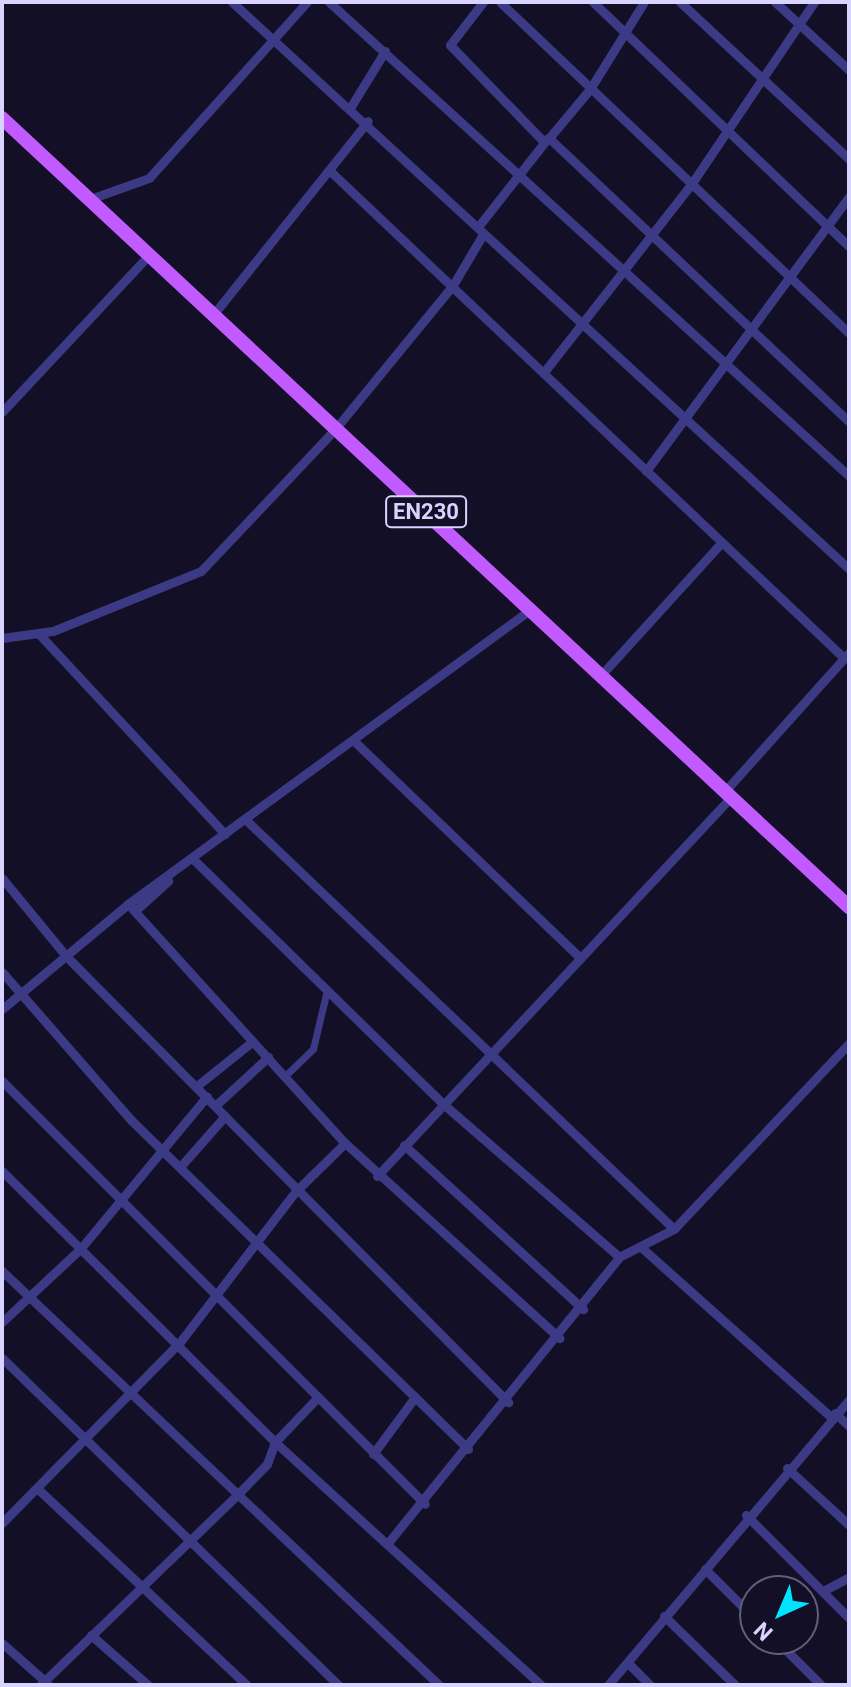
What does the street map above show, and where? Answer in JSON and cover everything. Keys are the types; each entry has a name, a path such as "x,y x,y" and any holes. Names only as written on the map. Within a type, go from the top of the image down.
{"main road":[{"name":"EN230","path":"2,118 849,906"}],"street":[{"path":"232,2 481,223"},
{"path":"90,199 149,178 275,42 307,2"},
{"path":"329,2 849,476"},
{"path":"483,2 450,45 546,140 651,233 849,422"},
{"path":"500,2 690,186 849,333"},
{"path":"593,2 623,37 727,127 828,222 849,247"},
{"path":"2,638 39,634 201,571 336,428 453,285 482,236 481,223 518,173 590,89 644,2"},
{"path":"680,2 849,159"},
{"path":"775,2 849,70"},
{"path":"544,372 690,186 727,127 762,80 798,20 814,2"},
{"path":"350,108 385,51"},
{"path":"213,315 368,121"},
{"path":"330,171 646,471 847,656 728,794 485,1053 377,1176"},
{"path":"646,471 793,279 828,222 849,197"},
{"path":"482,236 503,245 587,321 687,421 849,569"},
{"path":"2,412 149,255"},
{"path":"602,674 722,542"},
{"path":"2,1009 225,834 531,609"},
{"path":"39,634 225,834"},
{"path":"354,741 578,956"},
{"path":"245,819 485,1053 674,1229"},
{"path":"193,860 441,1102 619,1257"},
{"path":"2,878 67,957 198,1085 295,1192 508,1402"},
{"path":"132,907 377,1176 559,1338"},
{"path":"2,972 18,995 162,1150 468,1449"},
{"path":"287,1074 313,1049 327,990"},
{"path":"198,1085 253,1041"},
{"path":"387,1544 425,1504 508,1402 583,1309 619,1257 642,1248 674,1229 849,1043"},
{"path":"216,1105 268,1057"},
{"path":"2,1081 123,1198 425,1504"},
{"path":"2,1322 81,1248 207,1096"},
{"path":"180,1167 225,1116"},
{"path":"3,1521 39,1490 180,1342 218,1297 256,1241 295,1192 345,1143"},
{"path":"404,1145 583,1309"},
{"path":"2,1171 180,1342 275,1442 541,1685"},
{"path":"642,1248 849,1426"},
{"path":"2,1271 236,1496 439,1685"},
{"path":"2,1358 338,1685"},
{"path":"2,1643 45,1684 91,1635 236,1496 274,1454 275,1442 318,1397"},
{"path":"373,1454 415,1397"},
{"path":"608,1685 746,1515 849,1400"},
{"path":"787,1468 849,1525"},
{"path":"39,1490 247,1685"},
{"path":"746,1515 849,1618"},
{"path":"705,1569 739,1603"},
{"path":"823,1591 849,1577"},
{"path":"664,1616 735,1685"},
{"path":"91,1635 148,1685"},
{"path":"791,1655 821,1685"},
{"path":"628,1663 650,1685"}]}
